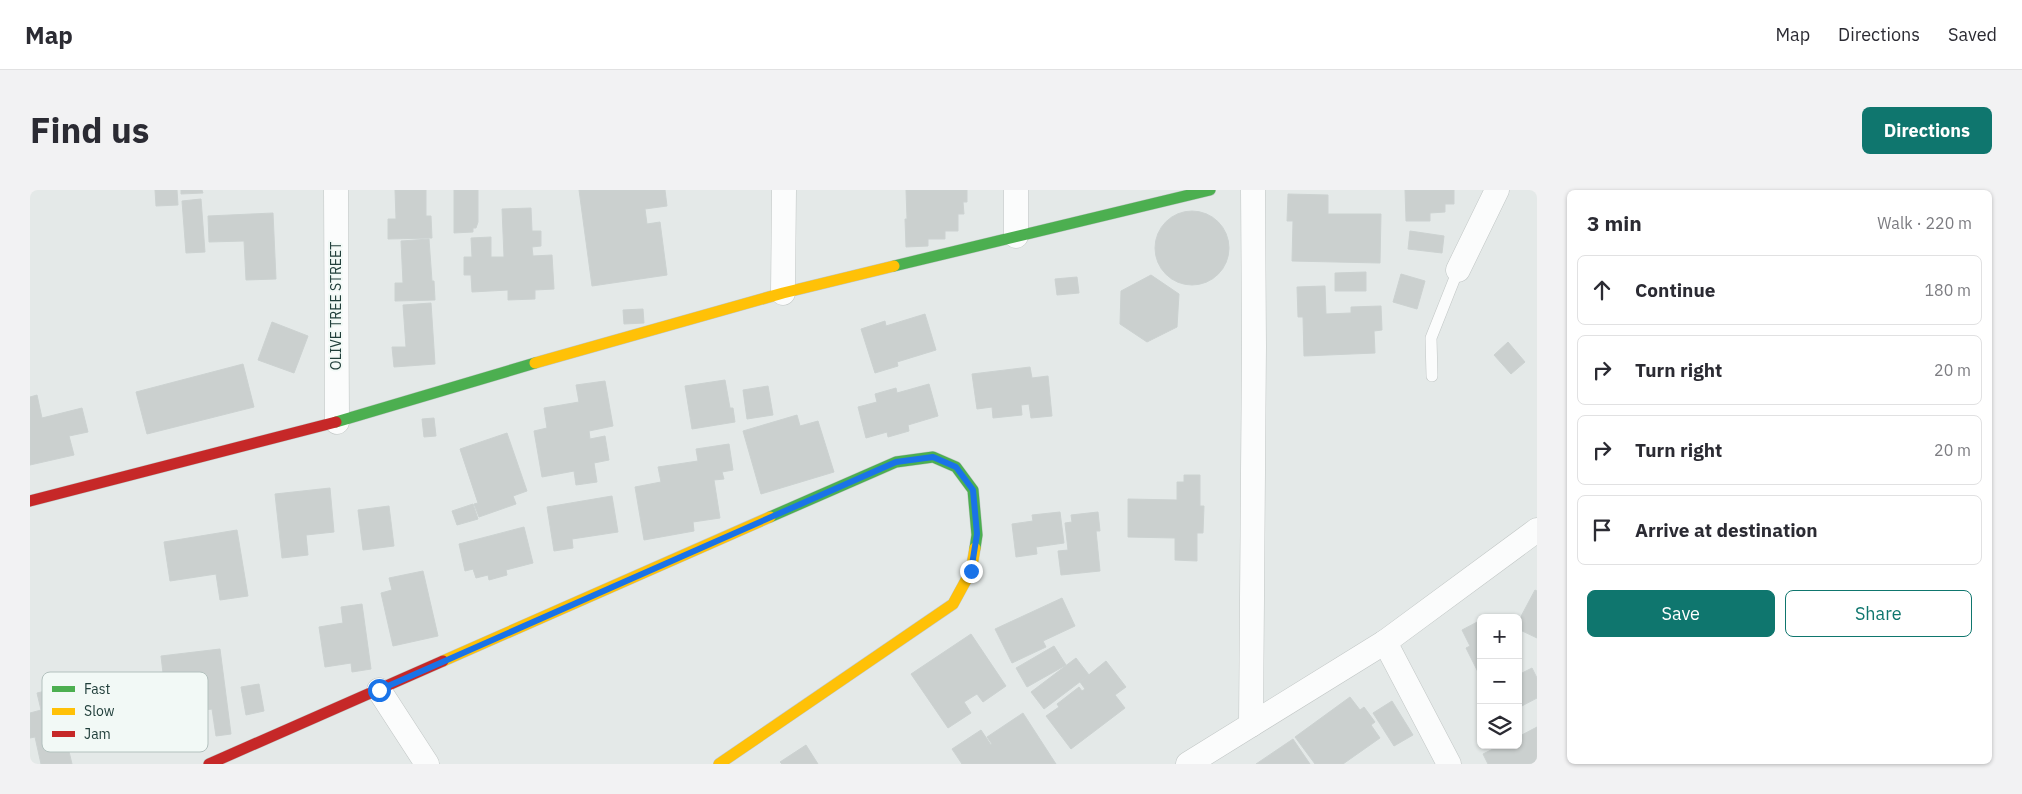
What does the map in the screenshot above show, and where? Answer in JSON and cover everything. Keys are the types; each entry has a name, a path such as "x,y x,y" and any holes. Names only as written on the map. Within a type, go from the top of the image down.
{"street":[{"name":"OLIVE TREE STREET","path":"336,190 337,422"},
{"path":"783,293 784,190"},
{"path":"1016,190 1016,236"},
{"path":"30,501 337,422 555,357 783,293 1210,190"},
{"path":"1251,725 1254,346 1253,190"},
{"path":"1458,270 1497,190"},
{"path":"208,764 896,462 933,457 956,467 973,490 977,534 971,571 953,604 719,764"},
{"path":"1188,764 1385,642 1537,530"},
{"path":"1385,642 1449,764"},
{"path":"379,690 427,764"}],"lane":[{"path":"1432,376 1431,338 1458,270"}],"building":[{"path":"155,190 177,190 178,205 156,206"},
{"path":"181,190 202,190 203,193 181,194"},
{"path":"395,190 426,190 426,216 431,216 432,238 388,239 388,219 396,219"},
{"path":"454,190 478,190 478,222 476,228 473,228 473,232 454,233"},
{"path":"579,190 665,190 667,206 645,209 647,224 660,222 667,275 592,286"},
{"path":"906,190 967,190 967,202 963,202 964,214 958,214 958,231 945,231 945,239 928,239 928,246 906,247"},
{"path":"1405,190 1454,190 1454,204 1445,204 1445,212 1430,213 1430,221 1406,221"},
{"path":"1288,194 1328,195 1328,214 1381,214 1380,263 1292,261 1293,221 1287,221"},
{"path":"201,199 205,252 186,253 182,201"},
{"path":"531,208 532,231 541,231 541,246 532,247 533,256 552,255 554,289 535,290 535,299 508,300 508,290 472,292 471,275 464,275 464,257 472,257 471,238 491,237 491,257 504,257 502,209"},
{"path":"1192,211 1206,214 1218,222 1226,234 1229,248 1226,262 1218,274 1206,282 1192,285 1178,282 1166,274 1158,262 1155,248 1158,234 1166,222 1178,214"},
{"path":"273,213 276,279 246,280 244,241 209,242 208,216"},
{"path":"1410,231 1444,236 1442,253 1408,249"},
{"path":"429,239 435,300 395,301 395,283 403,283 401,241"},
{"path":"1366,272 1366,291 1335,291 1335,273"},
{"path":"1401,274 1425,281 1417,309 1393,302"},
{"path":"1151,275 1179,294 1177,327 1147,342 1120,324 1121,291"},
{"path":"1077,277 1079,293 1057,295 1055,279"},
{"path":"1325,286 1326,314 1351,313 1351,307 1381,306 1382,330 1374,331 1375,353 1304,356 1303,317 1298,317 1297,287"},
{"path":"431,303 435,364 394,367 392,347 406,347 403,305"},
{"path":"643,309 644,323 624,324 623,310"},
{"path":"925,314 936,350 897,362 898,366 875,373 861,329 885,321 886,326"},
{"path":"272,322 308,336 294,373 258,360"},
{"path":"1508,342 1525,362 1511,374 1494,355"},
{"path":"243,364 254,407 147,434 136,392"},
{"path":"1030,367 1032,378 1048,376 1052,416 1031,418 1029,404 1021,405 1022,415 993,418 992,407 977,409 972,374"},
{"path":"725,380 730,408 733,408 735,422 692,429 685,386"},
{"path":"605,381 613,426 589,431 590,439 605,436 609,460 594,463 597,482 576,485 574,471 542,477 534,431 547,428 544,408 579,402 576,385"},
{"path":"929,384 938,416 908,425 909,431 888,437 887,432 866,438 858,407 877,402 875,394 896,388 897,393"},
{"path":"768,386 773,415 747,419 743,390"},
{"path":"37,395 42,418 82,408 88,432 69,436 74,455 30,465 30,397"},
{"path":"797,415 800,426 818,421 834,472 761,494 743,431"},
{"path":"434,418 436,436 424,437 422,419"},
{"path":"507,433 527,491 513,496 516,504 479,517 474,504 478,503 460,449"},
{"path":"729,444 733,470 722,472 724,479 714,480 720,518 693,522 694,531 644,540 635,487 661,482 658,467 698,461 696,449"},
{"path":"1184,475 1200,475 1200,506 1204,506 1203,533 1197,533 1197,561 1175,560 1175,538 1128,537 1128,499 1177,500 1177,482 1184,482"},
{"path":"330,488 334,532 306,535 308,555 282,558 275,494"},
{"path":"612,496 618,532 572,539 573,548 554,551 547,507"},
{"path":"473,504 478,519 457,525 452,511"},
{"path":"389,506 394,546 363,550 358,510"},
{"path":"1060,512 1064,543 1036,547 1037,554 1016,557 1012,524 1033,521 1032,515"},
{"path":"1098,512 1100,531 1096,531 1100,571 1061,575 1058,551 1068,550 1065,523 1072,522 1071,515"},
{"path":"524,527 533,563 506,570 507,575 489,580 488,575 476,578 473,569 465,571 459,544"},
{"path":"237,530 248,596 220,600 216,574 170,581 164,542"},
{"path":"423,571 438,636 393,646 381,593 392,590 389,578"},
{"path":"1535,590 1537,591 1537,638 1522,631 1522,614"},
{"path":"1062,598 1075,626 1043,641 1046,647 1012,663 995,629"},
{"path":"362,604 371,669 352,672 351,663 325,667 319,627 343,623 341,607"},
{"path":"1477,622 1477,670 1466,648 1470,646 1462,630"},
{"path":"971,634 1006,686 983,702 977,694 964,702 971,713 948,728 911,674"},
{"path":"1054,646 1066,665 1027,687 1016,668"},
{"path":"220,649 231,734 216,736 212,709 208,710 208,672 163,672 161,656"},
{"path":"1076,658 1089,675 1044,709 1031,692"},
{"path":"1106,661 1126,687 1115,695 1125,708 1071,749 1046,716 1059,707 1057,704 1079,687 1082,691 1085,689 1080,682"},
{"path":"1532,668 1537,678 1537,698 1522,706 1522,704 1522,673"},
{"path":"259,684 264,711 246,715 241,687"},
{"path":"42,692 42,752 69,752 72,764 41,764 35,737 30,738 30,713 41,710 37,693"},
{"path":"1350,697 1360,710 1364,707 1375,722 1371,725 1380,738 1343,764 1315,764 1295,737"},
{"path":"1392,701 1413,735 1394,746 1373,713"},
{"path":"1023,713 1056,764 962,764 952,749 981,730 991,745 987,737"},
{"path":"1537,727 1537,764 1488,764 1483,754 1493,749 1522,749 1522,735"},
{"path":"1293,739 1310,764 1256,764"},
{"path":"806,745 818,764 782,764 780,762"}],"traffic: fast":[{"path":"894,266 1210,190"},
{"path":"336,422 535,363"},
{"path":"770,517 896,462 933,457 956,467 973,490 977,535 975,548"}],"traffic: slow":[{"path":"535,363 783,293 894,266"},
{"path":"443,661 770,517"},
{"path":"719,764 953,604 971,571 975,548"}],"traffic: jam":[{"path":"30,501 336,422"},
{"path":"209,764 443,661"}],"route":[{"path":"379,690 896,462 933,457 956,467 973,490 977,534 971,571"}]}
